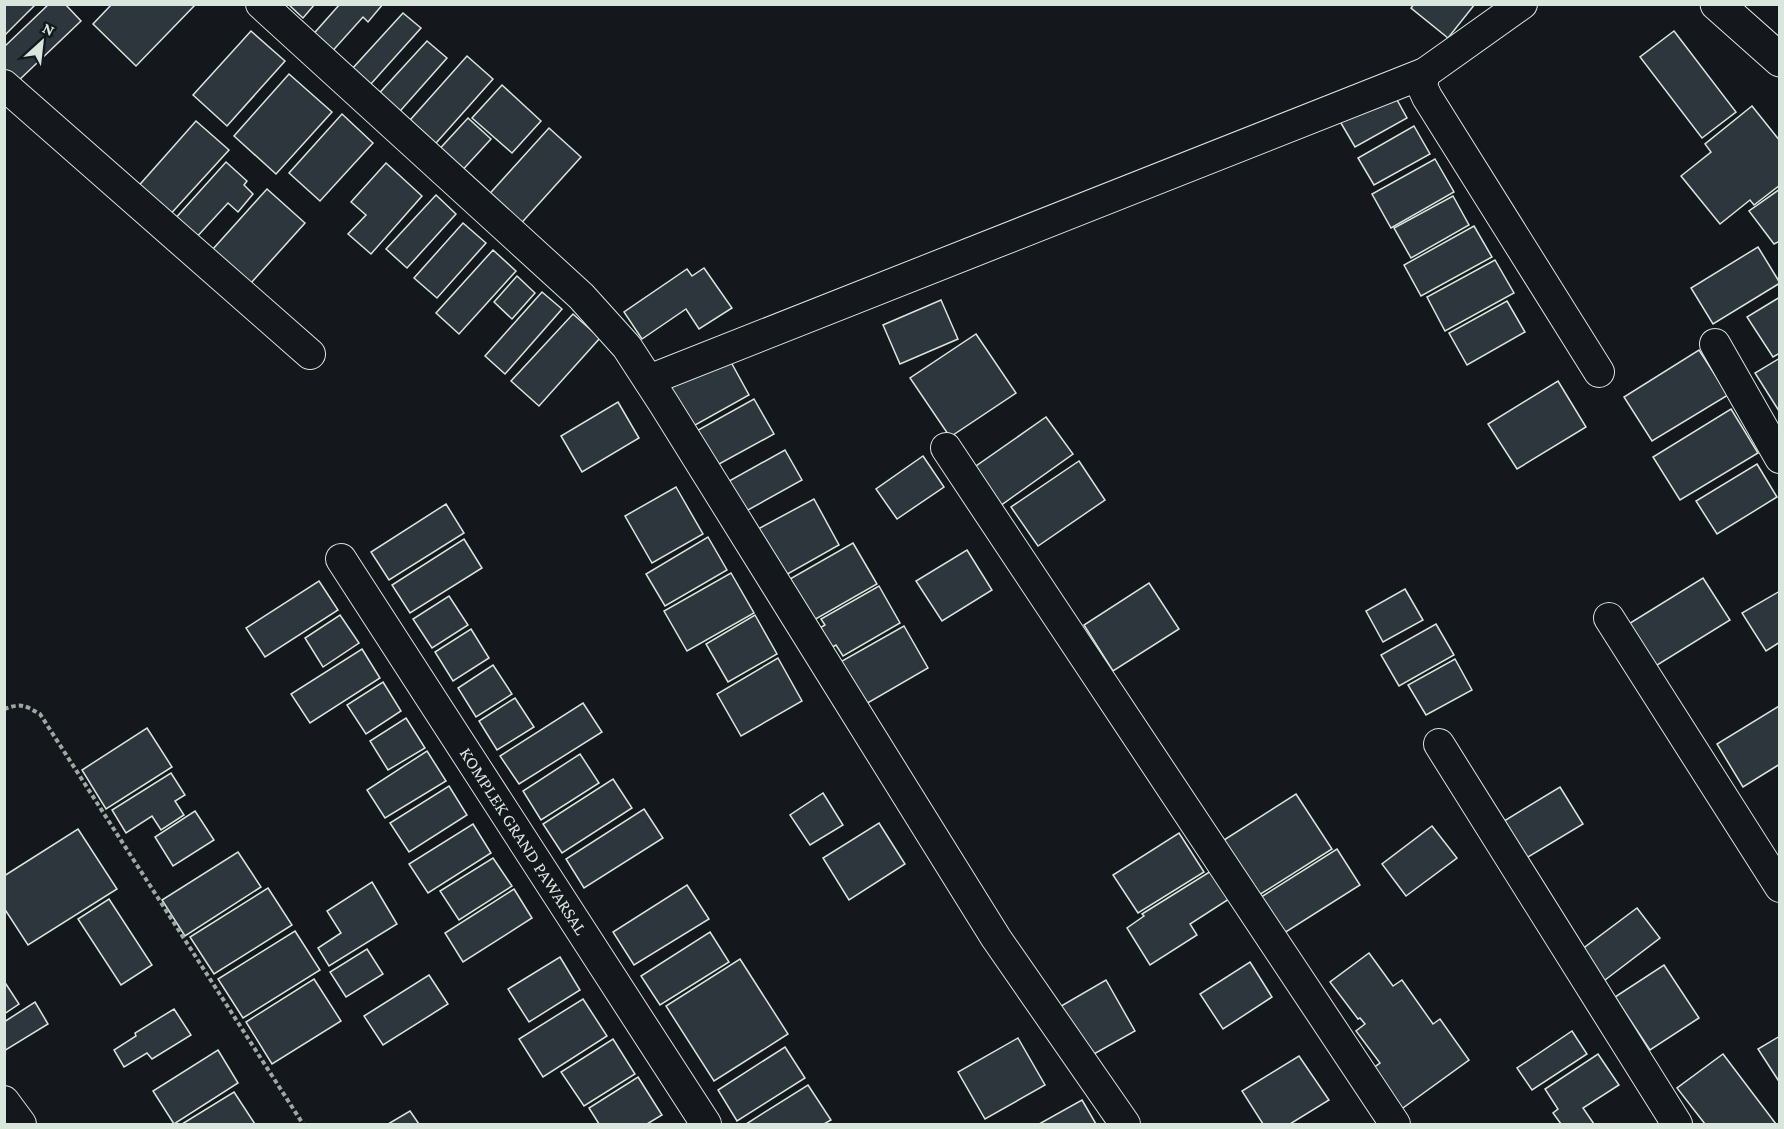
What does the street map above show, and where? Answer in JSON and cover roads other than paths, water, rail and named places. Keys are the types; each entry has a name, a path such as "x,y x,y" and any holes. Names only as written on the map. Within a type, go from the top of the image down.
{"street":[{"path":"261,4 581,296 627,347 996,938 1125,1125"},
{"path":"649,380 1425,74 1522,4"},
{"path":"1717,4 1779,60"},
{"path":"1425,74 1422,86 1427,97 1599,372"},
{"path":"4,85 310,354"},
{"path":"1715,344 1779,458"},
{"path":"946,448 1395,1125"},
{"name":"KOMPLEK GRAND PAWARSAL","path":"341,559 706,1125"},
{"path":"1609,618 1779,886"},
{"path":"1439,744 1677,1125"},
{"path":"4,1101 21,1125"}]}
